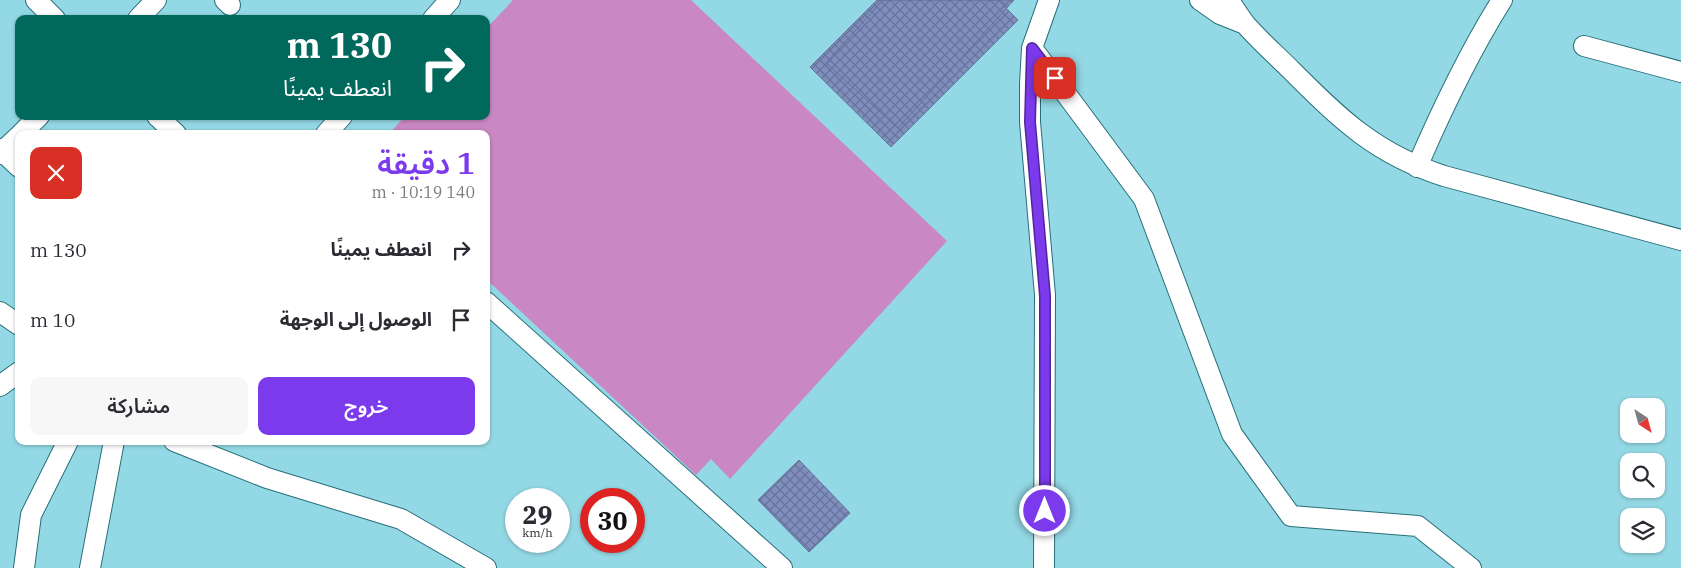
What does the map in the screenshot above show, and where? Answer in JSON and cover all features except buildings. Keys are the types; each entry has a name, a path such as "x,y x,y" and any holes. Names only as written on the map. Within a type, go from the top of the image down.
{"street":[{"path":"36,0 52,15"},
{"path":"142,15 156,0"},
{"path":"437,15 450,0"},
{"path":"1044,568 1045,296 1030,122 1032,48 1049,0"},
{"path":"1200,0 1220,14 1245,24"},
{"path":"1228,0 1245,24 1335,113 1354,130 1385,151 1417,167 1681,240"},
{"path":"1417,167 1452,87 1474,44 1502,0"},
{"path":"1584,46 1681,72"},
{"path":"1032,48 1144,199 1232,434 1291,516 1418,526 1471,568"},
{"path":"25,130 35,120"},
{"path":"161,120 172,130"},
{"path":"330,130 338,120"},
{"path":"15,139 1,151 15,163"},
{"path":"490,306 782,568"},
{"path":"0,312 15,322"},
{"path":"0,386 15,375"},
{"path":"24,568 31,515 66,445"},
{"path":"90,568 113,445"},
{"path":"184,445 267,478 402,518 486,568"}],"shaded area":[{"path":"513,0 691,0 947,241 730,479 711,459 696,475 490,283 490,130 393,130 401,120 490,120 490,25"}],"route":[{"path":"1045,511 1045,296 1030,122 1032,48 1055,78"}]}
